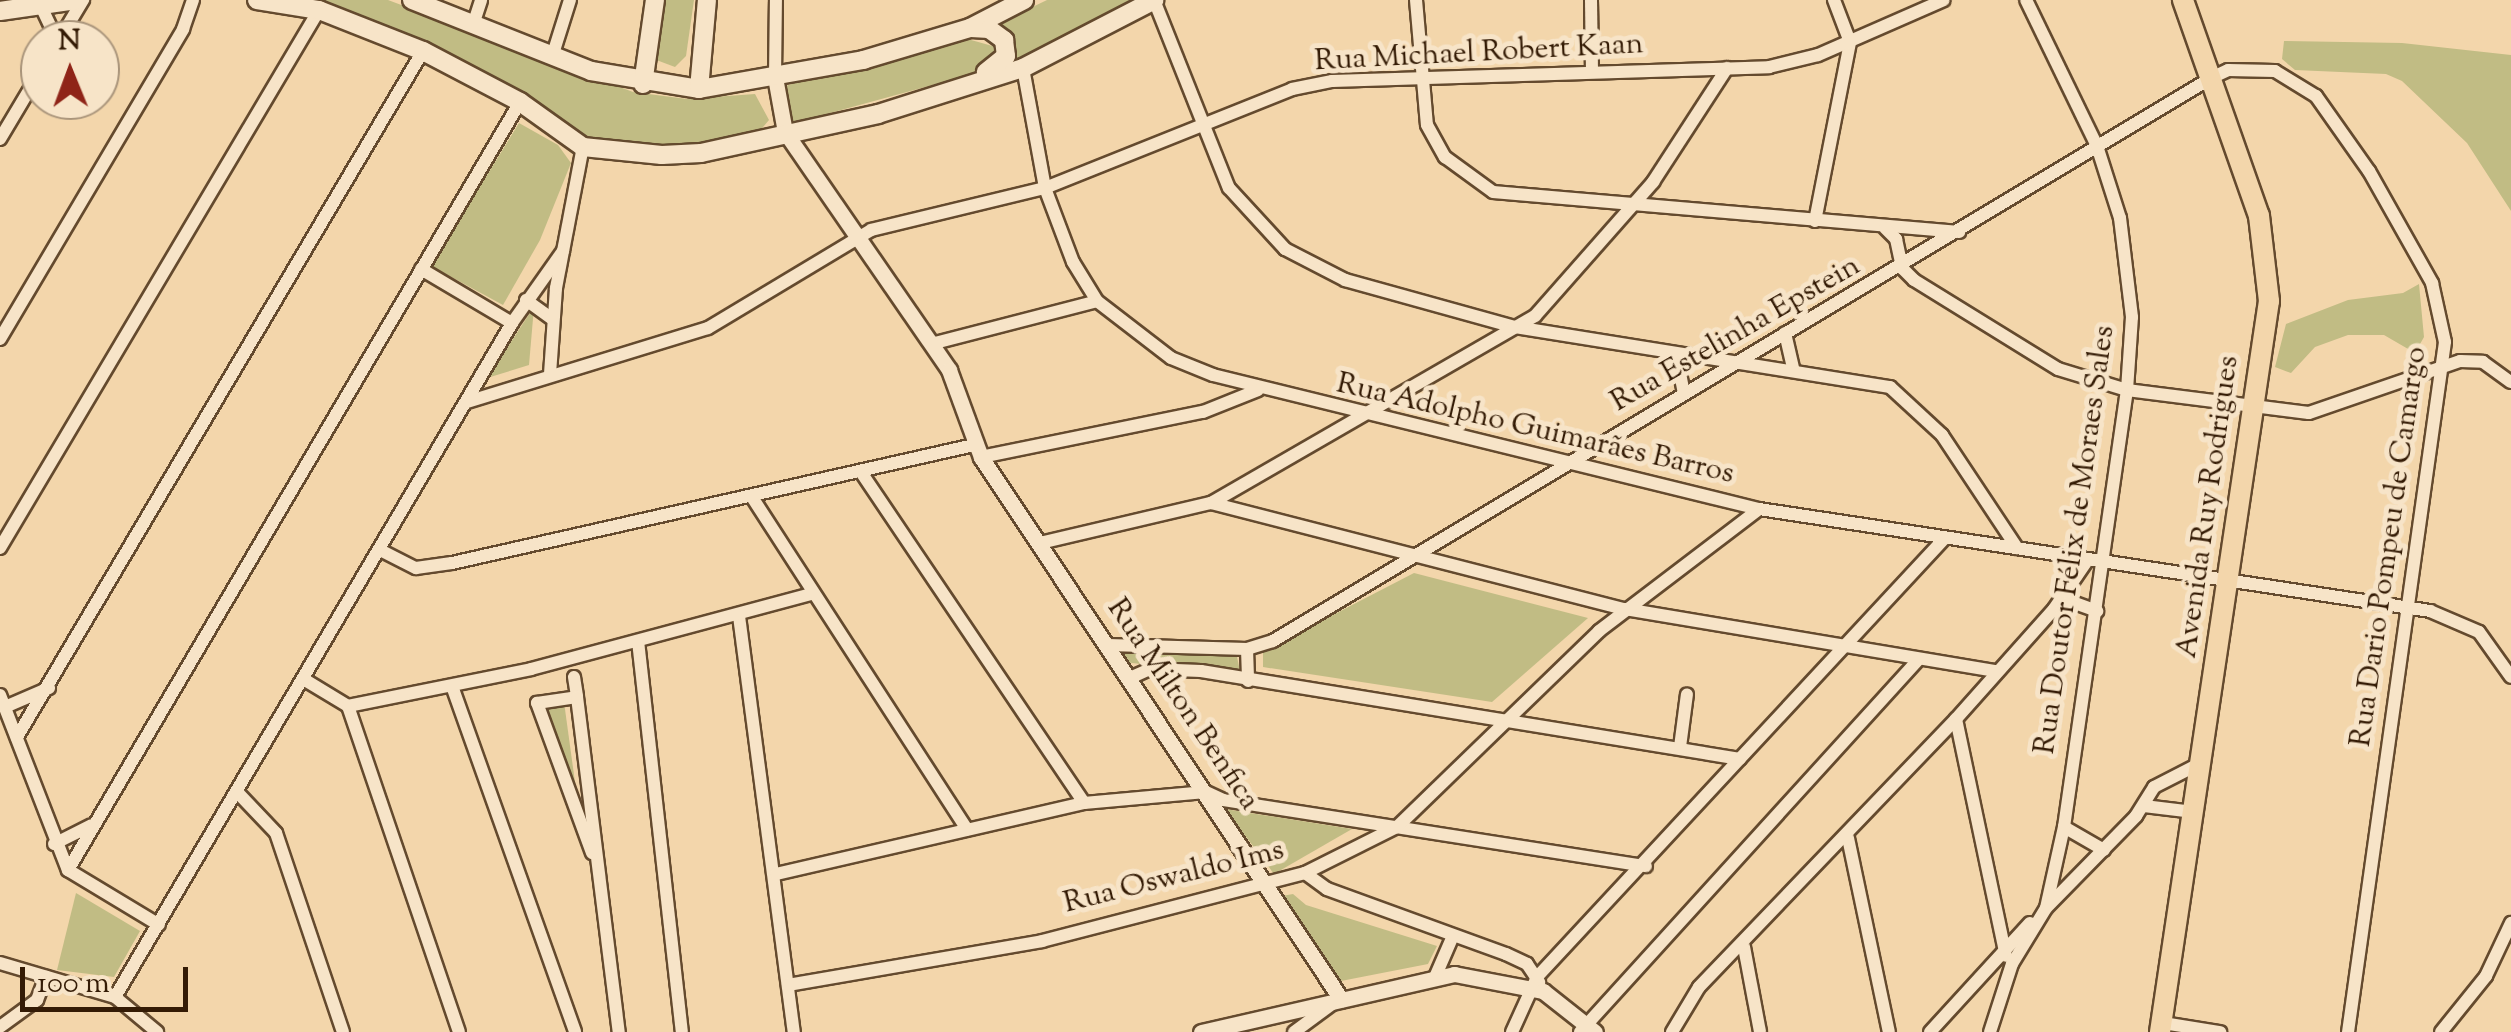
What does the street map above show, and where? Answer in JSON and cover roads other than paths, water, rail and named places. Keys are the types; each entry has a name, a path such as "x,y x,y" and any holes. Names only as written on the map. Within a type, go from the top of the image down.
{"main road":[{"path":"0,10 80,0"},
{"path":"257,0 319,10 423,51 520,102 583,146 622,154 701,154 878,114 1023,68 1154,0"},
{"path":"412,0 552,57 643,84 699,88 775,77 970,28 1024,0"},
{"path":"643,84 655,0"},
{"path":"699,88 708,0"},
{"name":"Avenida Ruy Rodrigues","path":"2162,1028 2269,301 2266,246 2183,0"},
{"path":"964,84 1006,56 998,33 970,28"}],"street":[{"path":"0,339 183,30 193,0"},
{"path":"474,25 481,0"},
{"path":"552,57 570,0"},
{"path":"785,132 775,77 776,1 793,0"},
{"path":"1154,0 1199,126 1229,188 1284,249 1345,280 1516,328 1871,380 1913,402 2016,548"},
{"path":"1416,0 1419,79 1434,141 1474,182 1494,192 1630,207 1959,232"},
{"path":"1591,0 1592,72"},
{"path":"1816,221 1850,42 1834,0"},
{"name":"Rua Michael Robert Kaan","path":"468,402 708,328 855,238 1045,188 1292,88 1794,63 1944,0"},
{"name":"Rua Doutor Félix de Moraes Sales","path":"1990,1032 2012,964 2046,908 2064,827 2127,390 2130,266 2097,146 2026,0"},
{"path":"0,548 319,10"},
{"path":"17,738 52,687 423,51"},
{"name":"Rua Adolpho Guimarães Barros","path":"1023,68 1045,188 1073,262 1097,301 1170,358 1258,390 1370,412 1758,509 2410,608 2479,632 2511,676"},
{"path":"1040,543 1211,503 1516,328 1575,278 1727,68"},
{"name":"Rua Dario Pompeu de Camargo","path":"2211,78 2228,70 2276,72 2316,96 2419,258 2440,307 2445,366 2348,1032"},
{"name":"Rua Estelinha Epstein","path":"1108,644 1247,650 1322,612 1408,556 1734,361 1902,268 2211,78"},
{"path":"68,870 520,102"},
{"path":"0,139 20,106"},
{"path":"799,154 811,127"},
{"name":"Rua Milton Benfica","path":"785,132 949,370 978,451 1132,676 1341,999"},
{"path":"550,374 552,318 583,146"},
{"path":"1885,228 1896,238 1902,268 2058,368 2127,390 2254,408 2332,408 2445,366 2483,362 2511,382"},
{"path":"115,996 382,551 512,323 563,251"},
{"path":"421,269 512,323"},
{"path":"526,300 552,318"},
{"path":"931,344 1097,301"},
{"path":"1785,333 1793,368"},
{"path":"1665,352 1679,368 1684,393"},
{"path":"382,551 416,568 452,563 860,472 1203,412 1258,390"},
{"path":"860,472 1084,803"},
{"path":"752,497 811,594 928,760 967,829"},
{"path":"1211,503 1625,609 1996,672"},
{"path":"1305,873 1397,827 1625,609 1758,509"},
{"path":"1512,1032 1536,985 1945,538"},
{"path":"1672,1032 1699,987 1744,947 1848,838 2054,608 2087,560"},
{"path":"348,706 638,642 811,594"},
{"path":"2054,608 2072,602 2096,611"},
{"path":"740,616 794,1032"},
{"path":"638,642 682,1032"},
{"path":"1247,650 1248,681"},
{"path":"1586,1029 1918,660"},
{"path":"1132,676 1150,668 1248,681 1740,759"},
{"path":"574,677 592,853 620,1032"},
{"path":"305,680 348,706 459,1032"},
{"path":"452,686 575,1032"},
{"path":"52,687 2,701 54,844 68,870 159,925"},
{"path":"1680,747 1687,694"},
{"path":"577,697 536,707 592,853"},
{"path":"1956,719 2003,951 2012,964"},
{"path":"1930,1032 2003,951 2104,850 2160,782 2201,763"},
{"path":"776,874 1084,803 1206,792 1222,800 1646,866"},
{"path":"238,794 276,833 343,1032"},
{"path":"2144,806 2194,812"},
{"path":"54,844 94,824"},
{"path":"2064,827 2104,850"},
{"path":"1848,838 1889,1032"},
{"name":"Rua Oswaldo Ims","path":"788,984 1042,940 1271,886 1305,873 1327,889 1452,938 1506,954 1586,1029"},
{"path":"2441,1032 2486,976 2511,923"},
{"path":"1436,976 1452,938"},
{"path":"1744,947 1760,1032"},
{"path":"0,963 115,996 156,1032"},
{"path":"1202,1032 1231,1029 1436,976 1536,985"},
{"path":"0,1027 37,1000 46,977"},
{"path":"1294,1032 1341,999"},
{"path":"2162,1028 2220,1032"}]}
